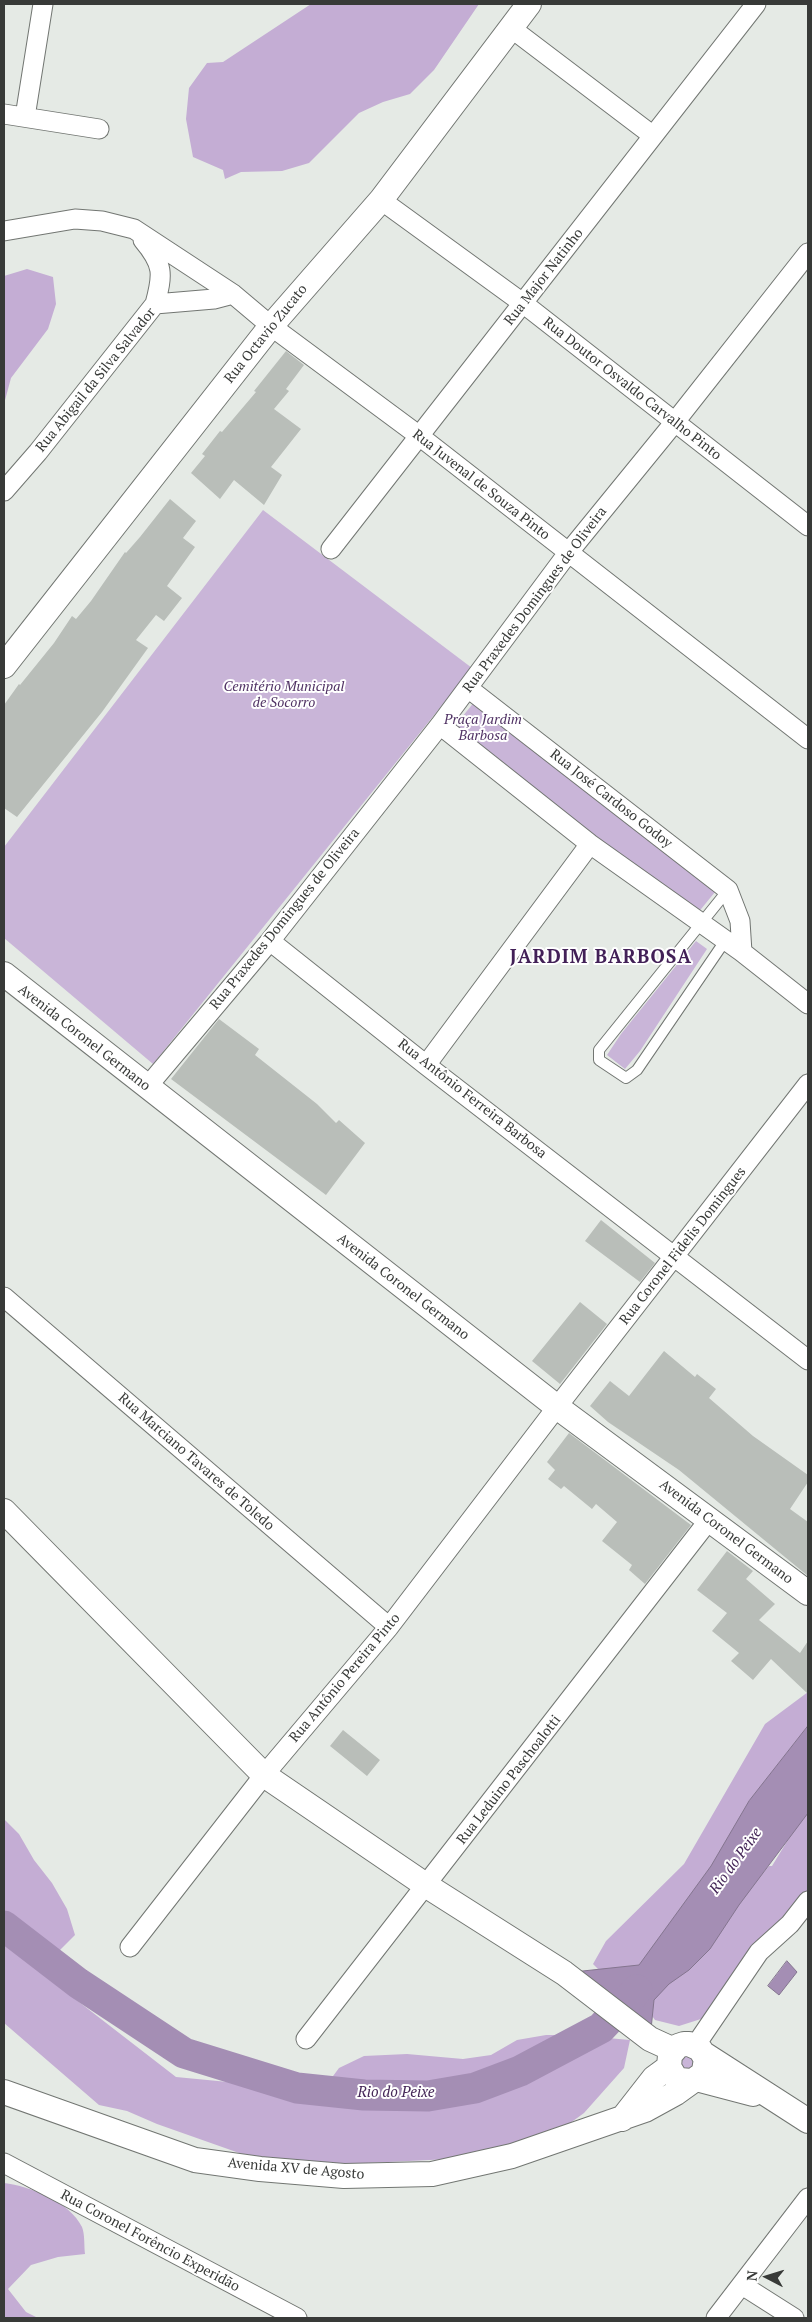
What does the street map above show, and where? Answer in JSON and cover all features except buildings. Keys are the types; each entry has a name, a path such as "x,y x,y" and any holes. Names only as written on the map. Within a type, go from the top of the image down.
{"street":[{"path":"25,117 43,4"},
{"name":"Rua Octavio Zucato","path":"4,666 271,326 381,200 529,4"},
{"name":"Rua Major Natinho","path":"330,549 418,435 524,304 652,135 756,4"},
{"path":"511,28 652,135"},
{"path":"4,114 99,129"},
{"name":"Rua Doutor Osvaldo Carvalho Pinto","path":"381,200 524,304 808,526"},
{"name":"Rua Juvenal de Souza Pinto","path":"4,231 75,219 102,221 134,229 233,294 271,326 418,435 808,739"},
{"path":"134,229 160,263 162,278 155,304"},
{"name":"Rua Praxedes Domingues de Oliveira","path":"147,1087 270,941 440,725 568,553 674,423 808,253"},
{"name":"Rua Abigail da Silva Salvador","path":"4,491 38,452 155,304 214,299 233,294"},
{"name":"Rua José Cardoso Godoy","path":"468,688 728,890"},
{"path":"440,725 590,844 701,925 742,952 808,1004"},
{"path":"426,1065 590,844"},
{"path":"728,890 740,921 742,952"},
{"name":"Rua Antônio Ferreira Barbosa","path":"270,941 426,1065 676,1256 808,1360"},
{"name":"Avenida Coronel Germano","path":"4,974 557,1407 808,1593"},
{"name":"Rua Coronel Fidelis Domingues","path":"557,1407 808,1084"},
{"name":"Rua Marciano Tavares de Toledo","path":"4,1297 389,1627"},
{"name":"Rua Antônio Pereira Pinto","path":"130,1947 264,1775 389,1627 557,1407"},
{"path":"4,1511 264,1775 427,1886 564,1973 650,2039 685,2054 771,2098 808,2121"},
{"name":"Rua Leduino Paschoalotti","path":"306,2039 427,1886 709,1520"},
{"path":"622,2119 654,2078 685,2054 759,1952 790,1924 808,1901"},
{"path":"685,2054 706,2059 704,2071 694,2080"},
{"path":"694,2080 771,2098"},
{"name":"Avenida XV de Agosto","path":"4,2092 195,2160 260,2169 344,2176 432,2174 512,2156 645,2110 676,2093 694,2080"},
{"name":"Rua Coronel Forêncio Experidão","path":"4,2163 297,2318"},
{"path":"716,2318 808,2198"},
{"path":"742,2285 794,2318"}],"lane":[{"path":"728,890 599,1050 599,1060 626,1078 637,1070 740,921"}],"green space":[{"name":"Cemitério Municipal de Socorro","path":"263,510 472,668 153,1064 4,938 4,847"},
{"name":"Praça Jardim Barbosa","path":"475,701 715,892 697,914 454,727"},
{"path":"696,941 707,949 640,1051 625,1069 607,1055 621,1034"},
{"path":"686,2053 697,2063 687,2073 677,2062"}],"shaded area":[{"path":"311,4 479,4 434,70 410,94 383,102 359,113 309,163 282,171 241,172 225,179 223,170 193,157 186,119 189,88 207,63 223,62"},
{"path":"27,269 53,277 56,304 48,329 11,378 4,404 4,276"},
{"path":"808,1692 808,1746 630,1985 613,1984 593,1964 606,1941 684,1864 765,1724"},
{"path":"808,1807 808,1907 704,2018 679,2026 655,2020 645,2006 769,1866 772,1866"},
{"path":"4,1819 19,1834 67,1909 75,1935 56,1954 28,1951 4,1924"},
{"path":"4,1944 176,2077 322,2091 339,2068 364,2056 407,2054 463,2059 491,2055 517,2040 546,2035 574,2035 630,2040 624,2068 584,2113 562,2129 471,2158 326,2165 273,2160 242,2154 157,2124 127,2111 99,2105 4,2023"},
{"path":"4,2183 37,2192 59,2203 76,2218 83,2230 85,2254 58,2257 31,2265 8,2289 26,2312 38,2318 4,2318"}],"water":[{"path":"808,1726 808,1813 739,1905 710,1949 689,1970 669,1984 654,2000 650,2039 564,1973 639,1965 711,1866 749,1801"},
{"path":"787,1961 797,1972 779,1995 768,1986"}],"waterway":[{"name":"Rio do Peixe","path":"4,1926 78,1983 184,2053 297,2088 364,2095 428,2096 475,2088 520,2071 601,2028 637,1990"}],"district":[{"name":"JARDIM BARBOSA","path":"601,958"}]}
